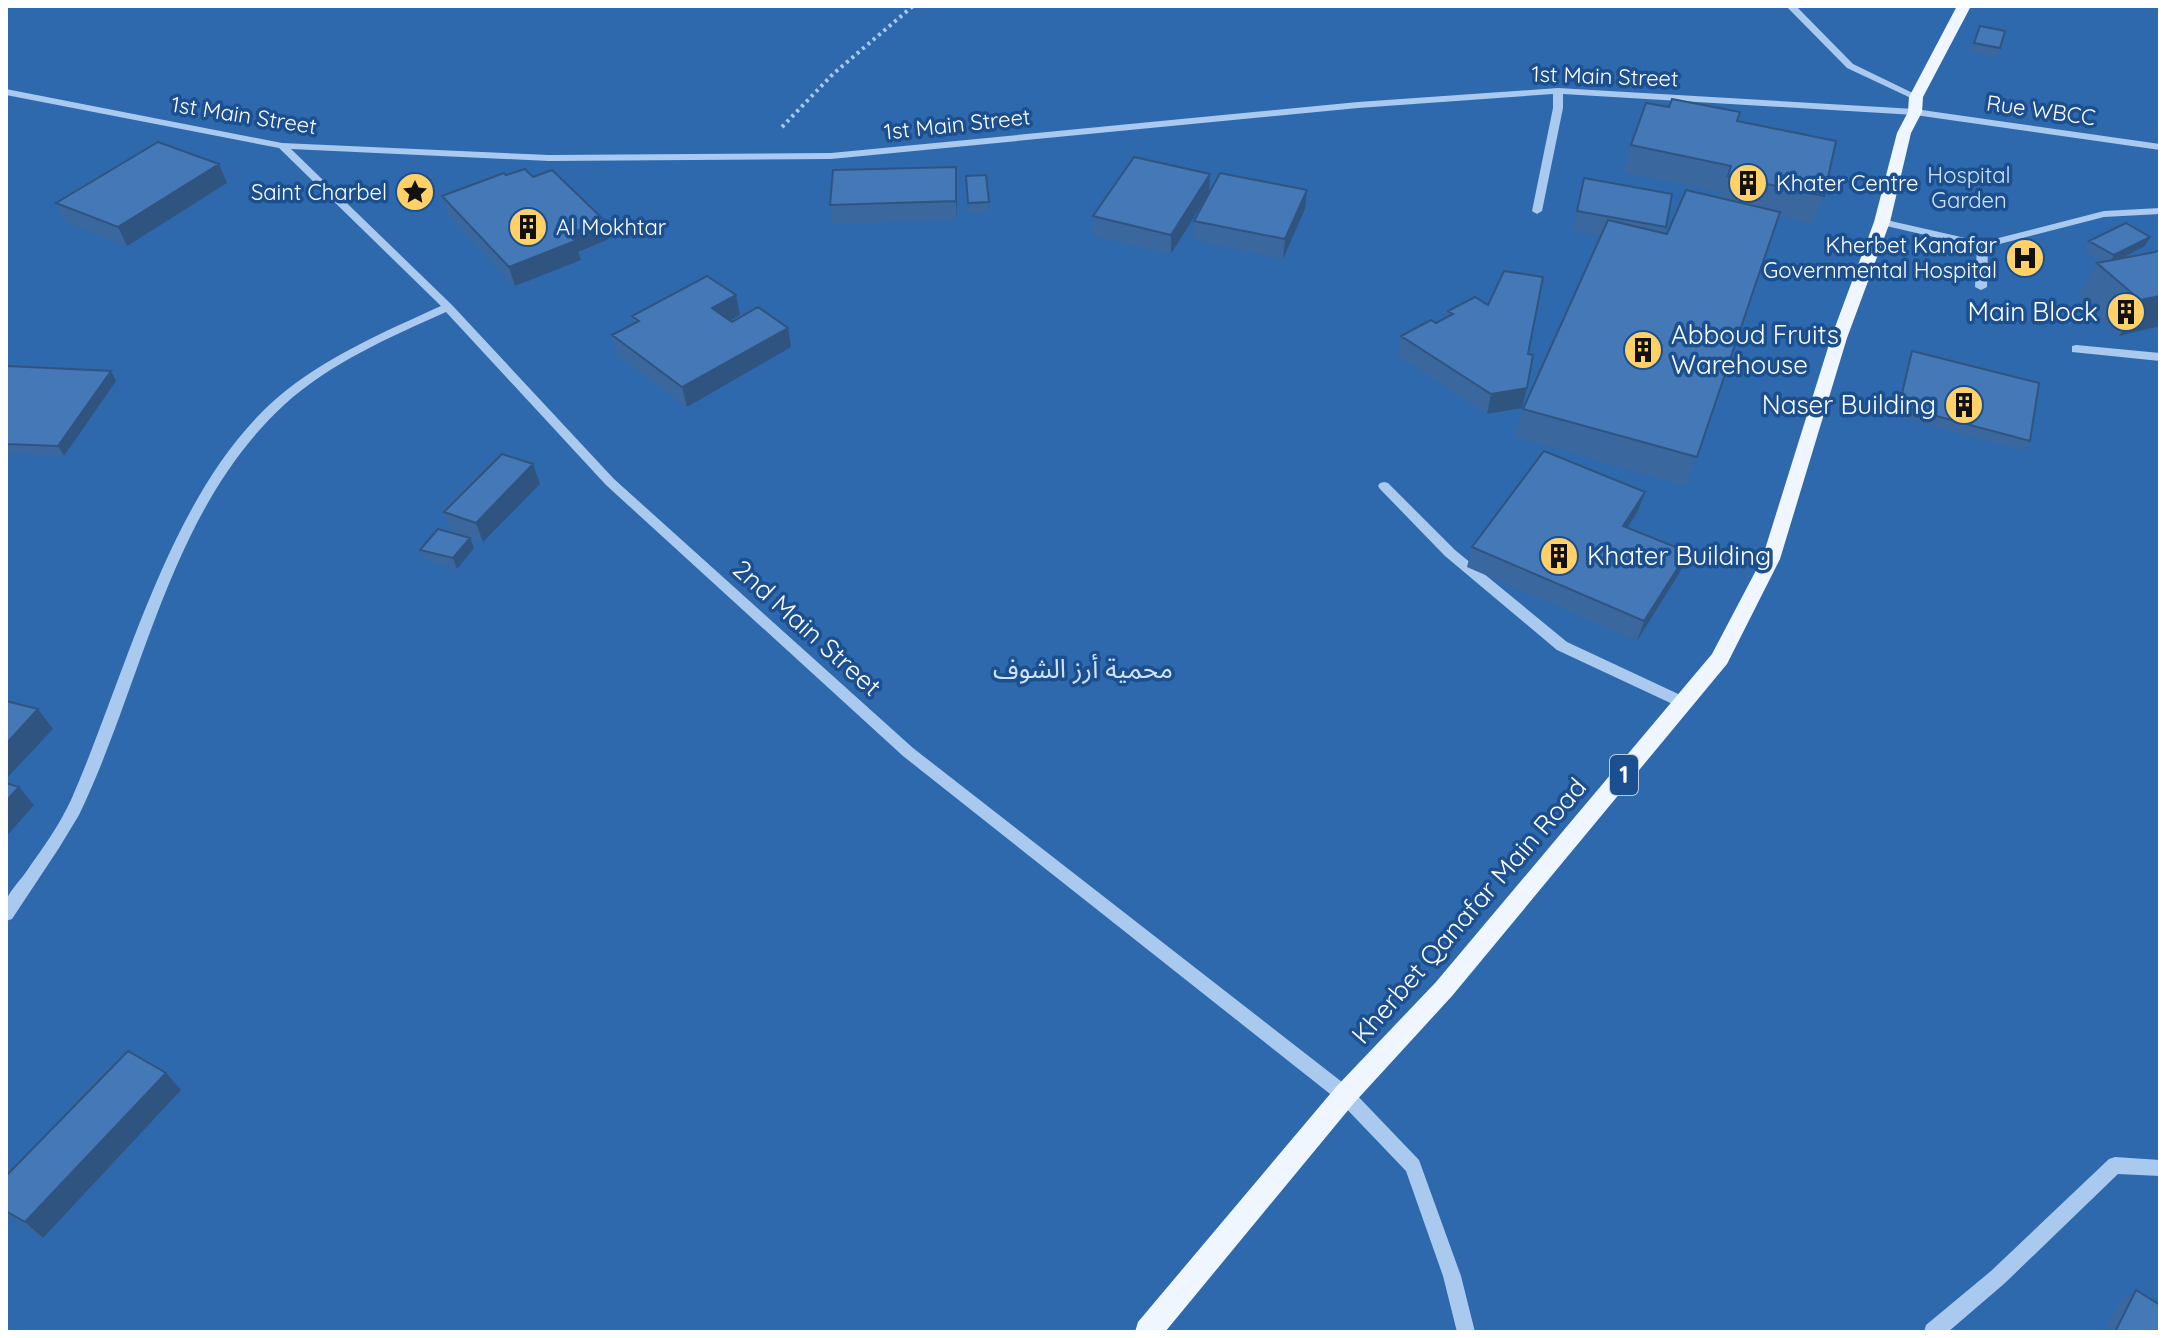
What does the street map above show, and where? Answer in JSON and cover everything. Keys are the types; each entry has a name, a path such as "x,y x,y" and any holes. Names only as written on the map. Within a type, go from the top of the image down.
{"main road":[{"name":"Kherbet Qanafar Main Road","path":"1148,1332 1345,1095 1444,989 1720,659 1771,559 1839,338 1882,222 1904,133 1964,6"}],"street":[{"path":"1791,6 1850,66 1916,105"},
{"name":"1st Main Street","path":"6,92 282,146 549,158 831,156 1358,105 1558,91 1916,105"},
{"path":"1537,211 1558,108 1558,91"},
{"name":"Rue WBCC","path":"1916,105 2160,147"},
{"name":"2nd Main Street","path":"282,146 448,307 610,482 908,752 1345,1095 1413,1166 1452,1276 1466,1332"},
{"path":"1882,222 1983,245 2104,214 2160,211"},
{"path":"1981,287 1983,245"},
{"path":"6,914 76,805 180,550 227,460 277,404 317,373 363,346 448,307"},
{"path":"2076,349 2160,357"},
{"path":"1384,486 1450,553 1562,646 1684,703"},
{"path":"1933,1332 1998,1277 2115,1165 2160,1168"}],"path":[{"path":"737,157 773,136 833,74 913,6"}],"green space":[{"name":"محمية أرز الشوف","path":"6,6 2160,6 2160,1332 6,1332"}],"building":[{"path":"1980,26 2005,31 2000,48 1974,43"},
{"path":"1672,99 1740,112 1737,121 1836,141 1824,196 1728,176 1731,166 1631,145 1646,103 1669,107"},
{"path":"158,142 219,164 118,227 56,203"},
{"path":"1134,157 1210,174 1171,235 1093,216"},
{"path":"956,167 956,201 830,205 833,170"},
{"name":"Al Mokhtar","path":"525,169 533,177 552,170 604,220 569,234 575,241 509,267 442,196 504,173"},
{"path":"1220,173 1307,190 1285,239 1194,221"},
{"path":"986,175 989,202 968,203 966,176"},
{"path":"1584,178 1672,194 1666,227 1577,211"},
{"name":"Abboud Fruits Warehouse","path":"1686,190 1780,212 1697,457 1523,409 1608,220 1667,234"},
{"path":"2126,223 2150,237 2114,255 2089,241"},
{"path":"2160,250 2160,296 2140,300 2097,263 2155,252"},
{"path":"1504,271 1543,277 1528,354 1533,355 1527,388 1491,394 1401,336 1431,320 1436,323 1453,314 1448,311 1475,297 1488,305"},
{"path":"707,276 736,295 712,308 732,322 758,307 788,328 682,387 612,335 639,321 632,316"},
{"name":"Naser Building","path":"1912,351 2039,383 2030,441 1899,406"},
{"path":"7,366 111,371 58,446 6,444"},
{"name":"Khater Building","path":"1544,451 1645,492 1623,526 1688,552 1644,621 1472,547"},
{"path":"502,454 533,464 476,523 444,512"},
{"path":"438,529 470,538 453,558 420,550"},
{"path":"6,701 38,709 6,744"},
{"path":"6,783 19,787 6,801"},
{"path":"128,1051 166,1073 25,1222 6,1211 6,1176"},
{"path":"2136,1290 2160,1305 2160,1332 2115,1332"}],"place":[{"name":"Khater Centre","path":"1748,183"},
{"name":"Saint Charbel","path":"415,192"},
{"name":"Al Mokhtar","path":"528,227"},
{"name":"Kherbet Kanafar Governmental Hospital","path":"2025,258"},
{"name":"Main Block","path":"2126,312"},
{"name":"Abboud Fruits Warehouse","path":"1643,350"},
{"name":"Naser Building","path":"1964,405"},
{"name":"Khater Building","path":"1559,556"}],"park label":[{"name":"Hospital Garden","path":"1969,188"}]}
